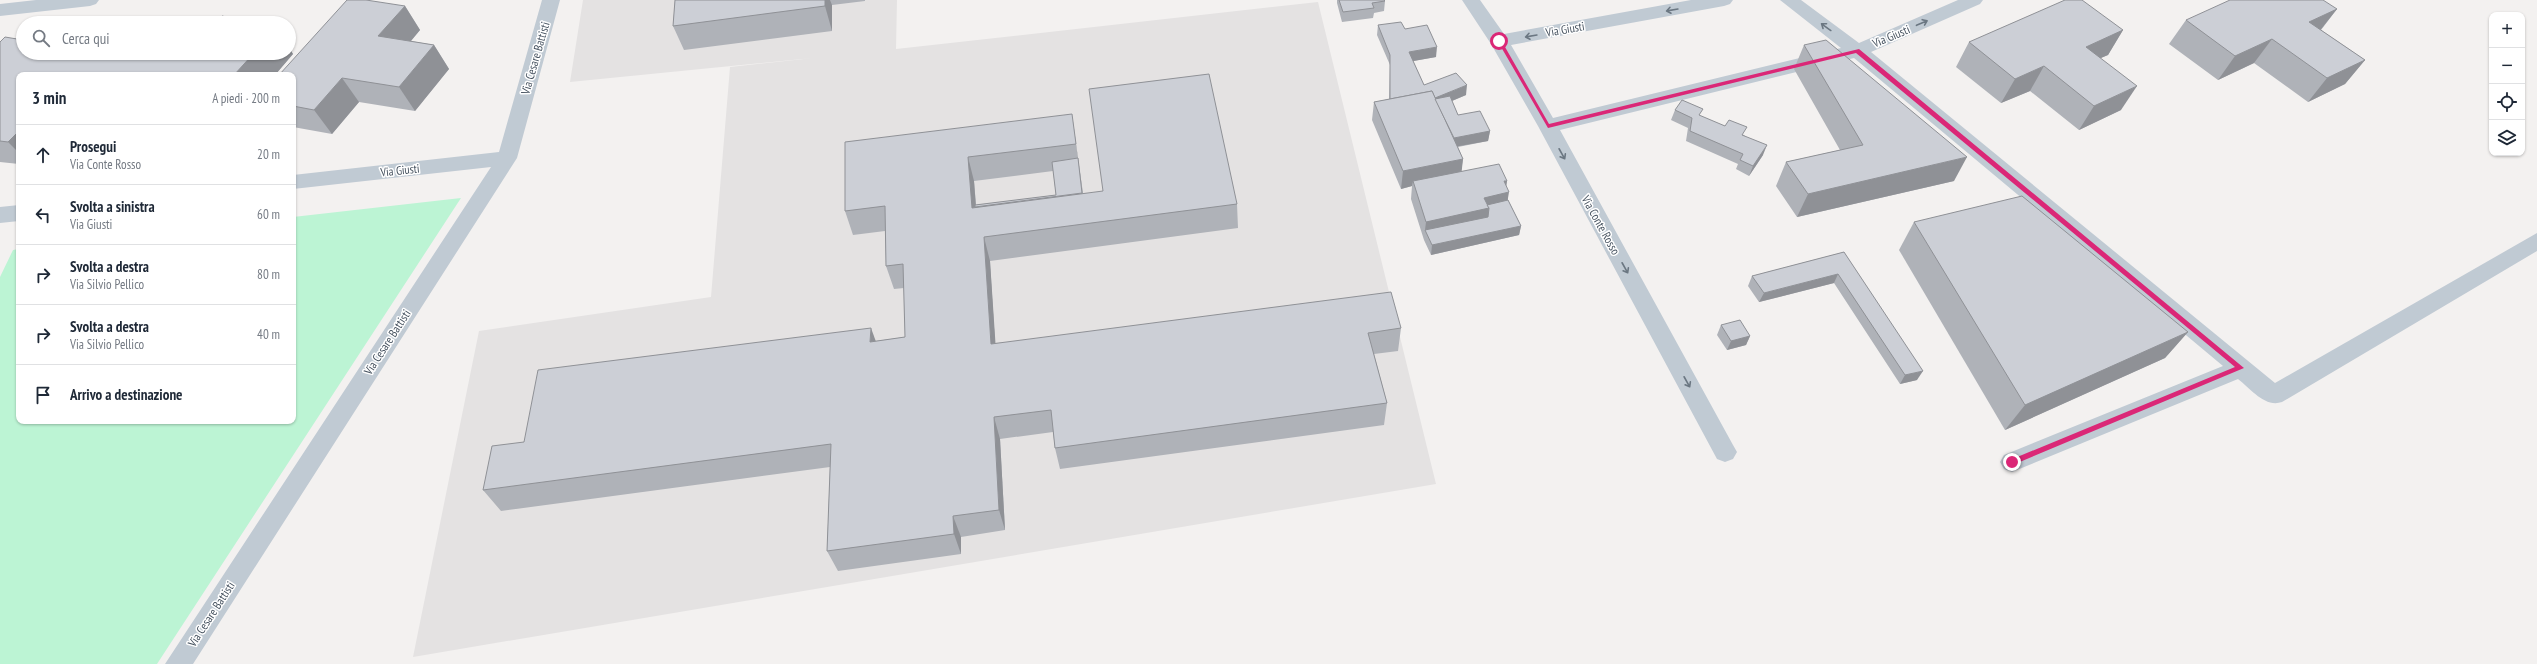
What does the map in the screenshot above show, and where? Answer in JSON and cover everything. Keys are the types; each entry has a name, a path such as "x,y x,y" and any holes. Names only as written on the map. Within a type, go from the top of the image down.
{"street":[{"path":"0,10 90,0"},
{"name":"Via Cesare Battisti","path":"178,664 507,158 551,0"},
{"name":"Via Conte Rosso","path":"1471,0 1499,41 1548,126 1725,452"},
{"name":"Via Giusti","path":"1499,41 1724,0"},
{"path":"1789,0 1857,50 2274,395 2537,241"},
{"name":"Via Giusti","path":"1548,126 1857,50 1974,0"},
{"name":"Via Giusti","path":"296,182 507,158"},
{"path":"0,215 16,213"},
{"path":"2012,462 2241,368"}],"shaded area":[{"path":"583,0 897,0 896,49 1318,2 1436,484 413,657 479,331 711,297 730,67 813,58 570,82"}],"green space":[{"path":"461,198 157,664 0,664 0,277 13,250 16,250 16,424 296,424 296,217"}],"building":[{"path":"347,0 366,0 405,6 378,36 434,45 399,87 342,78 314,110 296,107 296,72 282,72 293,60 296,60 296,56"},
{"path":"675,0 825,0 825,6 673,26"},
{"path":"1339,0 1385,1 1372,3 1374,8 1343,12"},
{"path":"2065,0 2082,0 2123,30 2086,47 2137,86 2094,106 2044,66 2015,79 1969,42"},
{"path":"2230,0 2323,0 2337,9 2309,22 2365,60 2327,78 2272,39 2235,56 2186,20"},
{"path":"1401,22 1405,29 1427,25 1437,47 1409,52 1424,85 1456,73 1467,85 1435,98 1432,91 1390,99 1390,55 1378,25"},
{"path":"5,37 16,39 16,60 248,60 237,72 16,72 16,134 8,142 0,141 0,42"},
{"path":"1826,40 1967,157 1808,194 1786,162 1863,145 1804,45"},
{"path":"1209,74 1237,204 984,237 991,344 1391,292 1401,328 1368,333 1387,403 1055,448 1051,410 994,417 999,510 953,516 954,534 827,551 831,444 483,490 492,446 524,442 538,370 871,328 870,342 905,337 903,264 886,266 885,206 845,211 845,142 1072,114 1076,144 968,157 972,208 1103,191 1089,89"},
{"path":"1432,91 1463,159 1403,171 1374,102"},
{"path":"1450,96 1458,115 1480,111 1490,131 1454,138 1435,99"},
{"path":"1682,100 1703,109 1699,115 1725,126 1729,120 1747,127 1742,135 1767,145 1753,166 1740,160 1743,154 1690,131 1692,118 1675,110"},
{"path":"1078,158 1082,193 975,207 975,205 1056,195 1052,162"},
{"path":"1499,164 1507,181 1504,181 1509,192 1484,198 1489,208 1426,222 1413,181"},
{"path":"2022,196 2188,332 2025,405 1914,222"},
{"path":"1508,200 1521,226 1432,245 1425,230 1488,217 1489,208 1487,205"},
{"path":"1844,252 1923,371 1905,375 1838,274 1764,293 1752,276"},
{"path":"1740,320 1750,336 1731,341 1721,325"}],"route":[{"path":"1499,41 1548,126 1857,50 2241,368 2012,462"}]}
